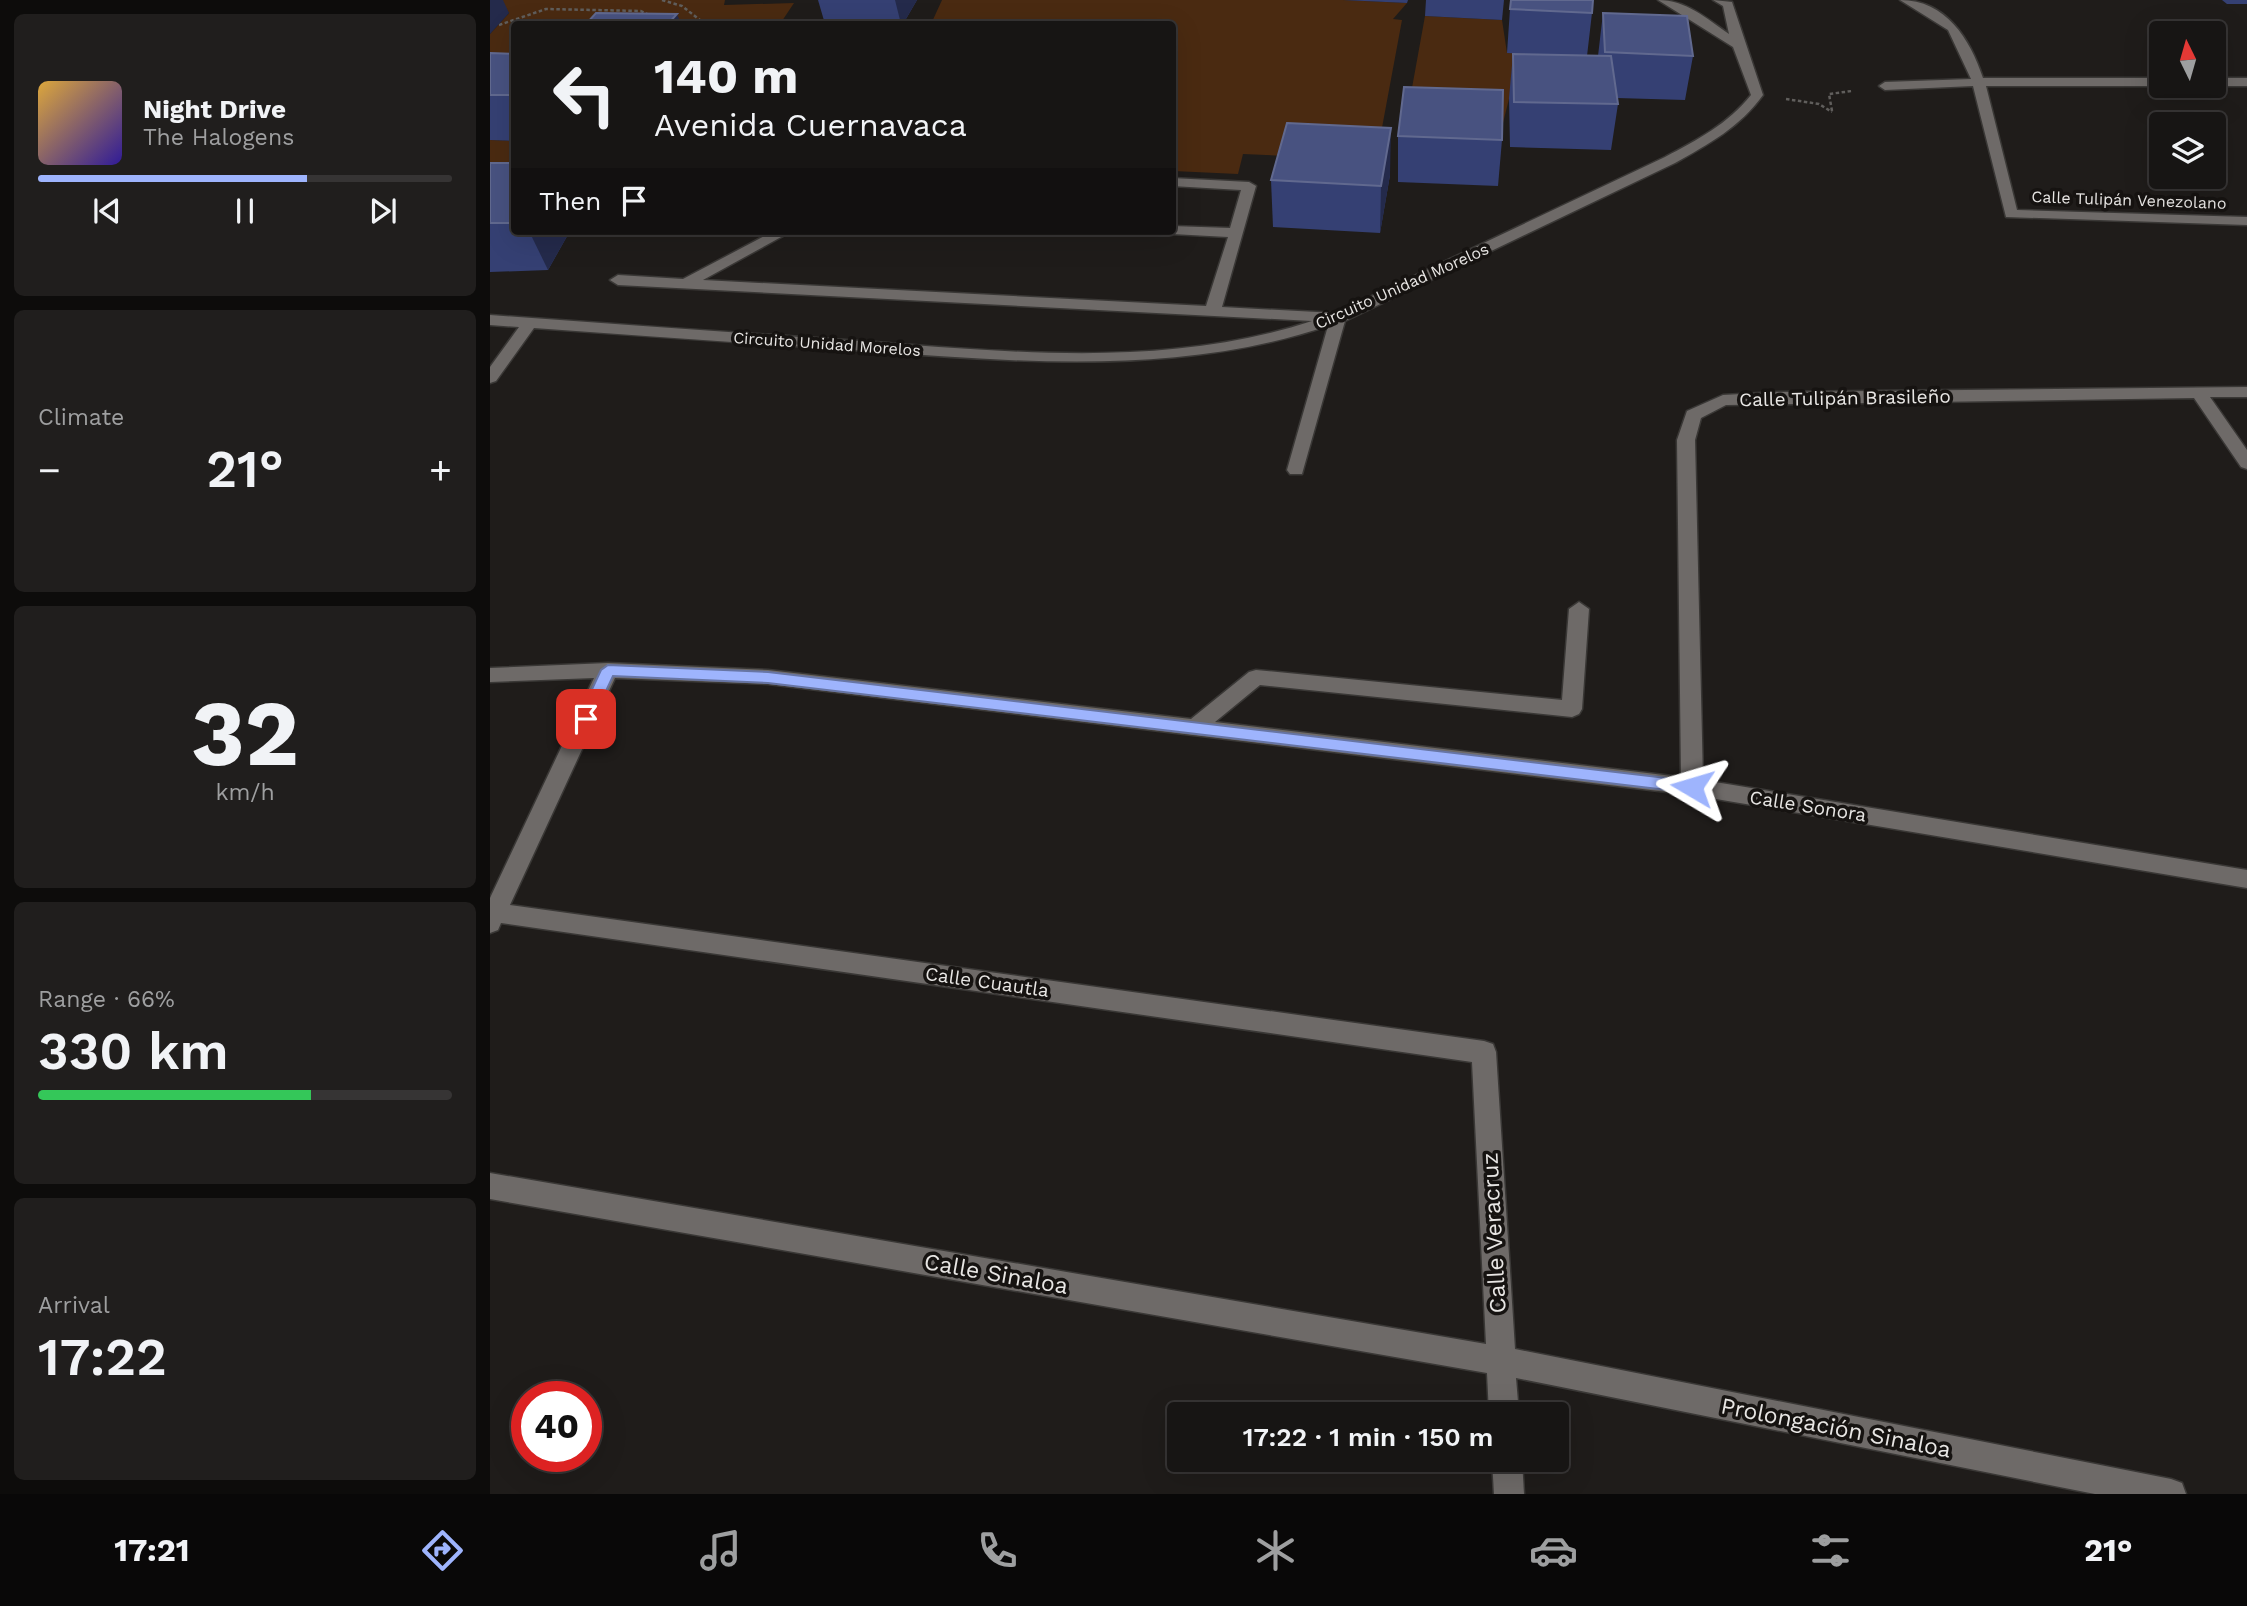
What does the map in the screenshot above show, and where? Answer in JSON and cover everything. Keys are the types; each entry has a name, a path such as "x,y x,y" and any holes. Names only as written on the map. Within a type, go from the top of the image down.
{"street":[{"path":"1664,0 1685,9 1738,45"},
{"path":"1718,0 1728,4 1738,45"},
{"path":"1906,0 1930,11 1953,29 1979,82"},
{"name":"Circuito Unidad Morelos","path":"490,320 999,356 1113,358 1198,351 1280,337 1338,318 1658,166 1719,133 1745,113 1757,95 1738,45"},
{"path":"1885,86 1979,82 2149,82"},
{"name":"Calle Tulipán Venezolano","path":"1979,82 2011,214 2247,221"},
{"path":"2226,82 2247,82"},
{"path":"1176,182 1249,186 1213,310"},
{"path":"1176,230 1236,233"},
{"path":"687,282 777,235"},
{"path":"618,280 1338,318 1296,470"},
{"path":"490,378 529,324"},
{"name":"Calle Tulipán Brasileño","path":"1692,787 1686,440 1693,415 1723,400 1779,397 2247,392"},
{"path":"2199,393 2247,463"},
{"path":"1196,727 1256,677 1573,709 1578,609"},
{"path":"492,915 608,670"},
{"name":"Calle Sonora","path":"490,676 608,670 768,677 1692,787 2247,879"},
{"name":"Calle Cuautla","path":"492,915 1484,1052"},
{"name":"Calle Veracruz","path":"1484,1052 1503,1402"},
{"name":"Calle Sinaloa","path":"490,1186 1501,1361"},
{"name":"Prolongación Sinaloa","path":"1501,1361 2171,1494"},
{"path":"1508,1472 1509,1494"}],"path":[{"path":"662,0 682,6 701,21"},
{"path":"499,25 546,9 565,8 641,11 660,20"},
{"path":"1793,100 1819,104 1832,112"}],"shaded area":[{"path":"500,0 725,0 724,5 794,3 782,21 511,21 511,89 490,100 490,34 509,13"},
{"path":"942,0 1343,0 1407,3 1393,19 1402,20 1376,160 1243,154 1238,174 1176,171 1176,21 932,21"},
{"path":"1425,16 1502,20 1507,53 1598,56 1509,99 1500,135 1404,132"},
{"path":"490,140 511,141 511,210 490,211"}],"building":[{"path":"1511,0 1593,0 1592,13 1510,9"},
{"path":"596,13 677,14 671,21 589,21"},
{"path":"1603,13 1687,16 1693,56 1605,52"},
{"path":"490,53 511,54 511,95 490,95"},
{"path":"1513,54 1611,56 1618,104 1514,102"},
{"path":"1404,87 1503,90 1502,140 1398,136"},
{"path":"1287,123 1391,128 1381,186 1271,180"},
{"path":"490,163 511,163 511,223 490,223"}],"route":[{"path":"586,719 608,670 768,677 1692,787"}]}
